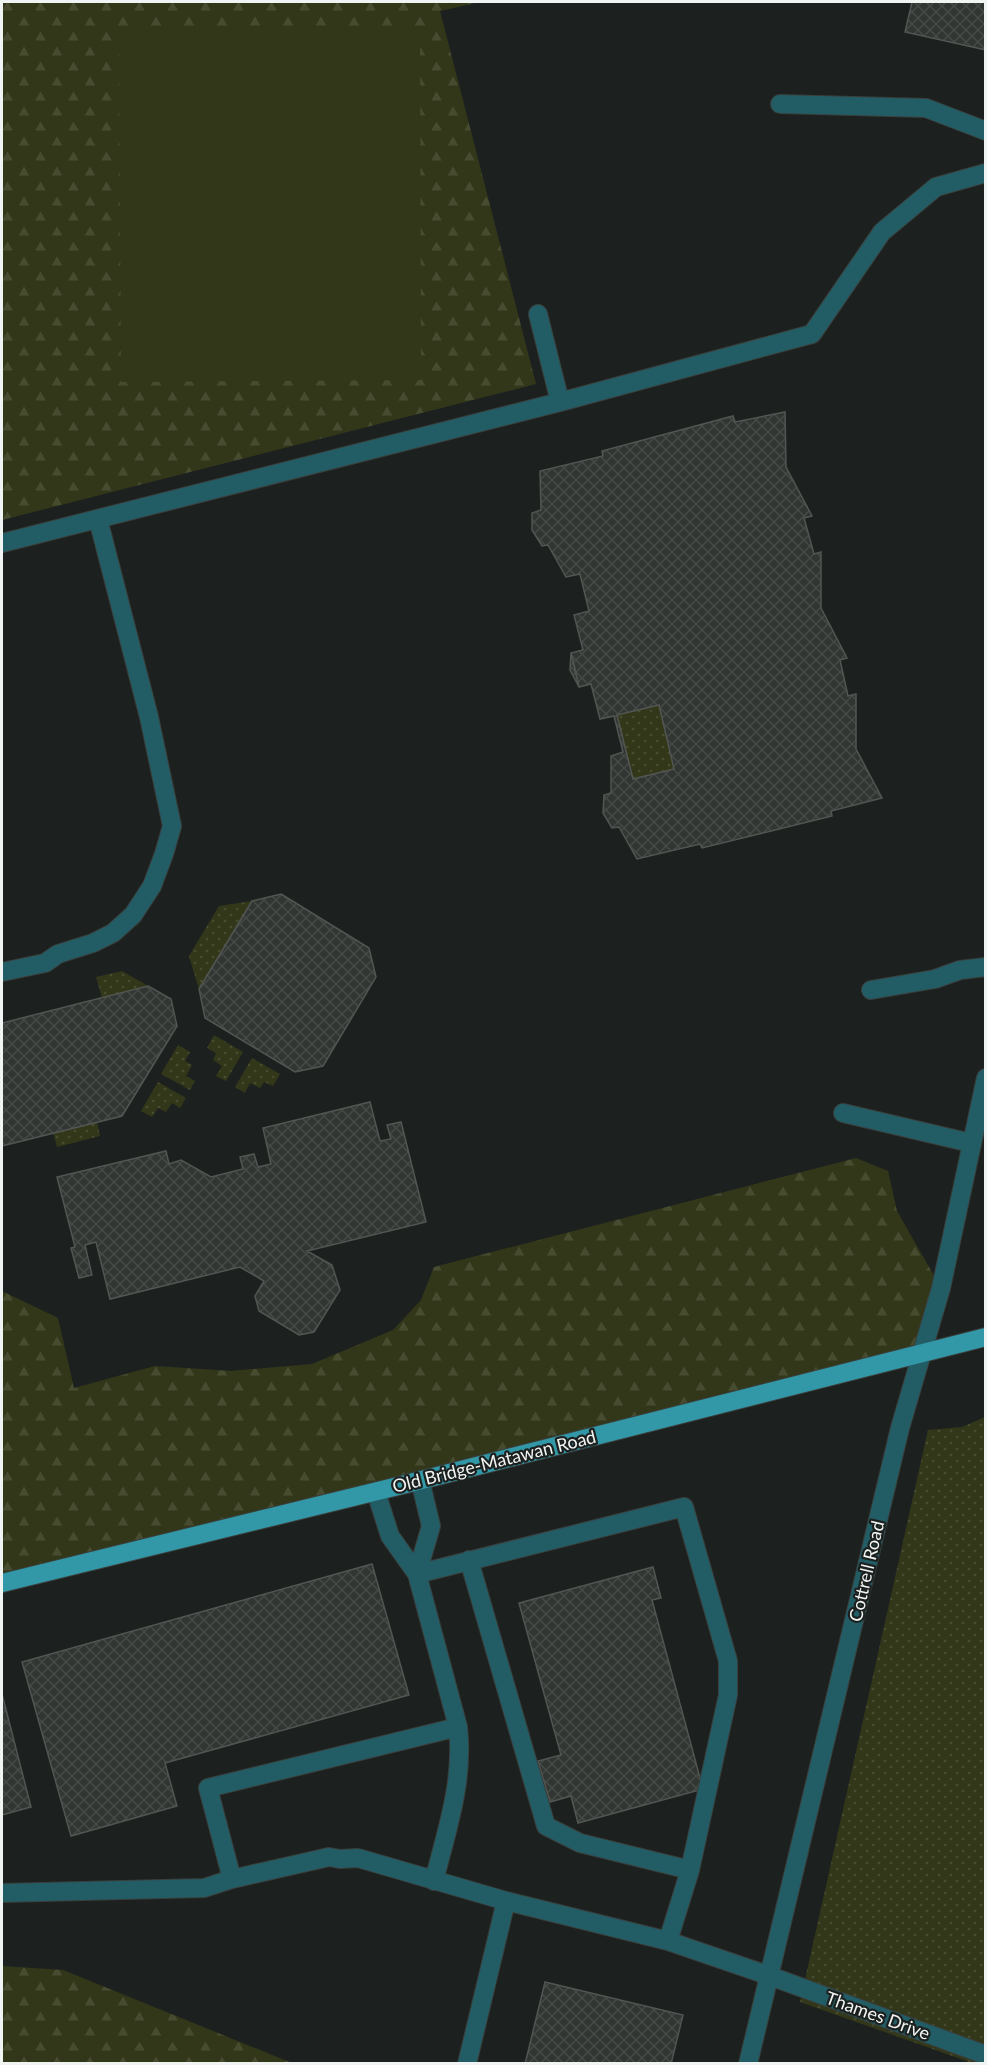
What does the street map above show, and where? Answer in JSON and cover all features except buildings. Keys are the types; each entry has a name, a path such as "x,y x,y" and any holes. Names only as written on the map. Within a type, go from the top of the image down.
{"main road":[{"name":"Old Bridge-Matawan Road","path":"2,1583 376,1492 986,1337"}],"street":[{"path":"780,104 926,108 986,131"},
{"path":"2,543 560,402 812,334 882,232 936,187 986,173"},
{"path":"538,314 560,402"},
{"path":"2,972 45,963 58,954 93,943 113,933 133,915 152,886 165,854 172,826 149,717 98,519"},
{"path":"871,990 935,979 960,970 986,967"},
{"name":"Cottrell Road","path":"748,2064 900,1428 941,1288 986,1078"},
{"path":"843,1113 971,1143"},
{"path":"417,1574 431,1526 420,1480"},
{"path":"376,1492 387,1530 417,1574 458,1727 461,1753 458,1784 434,1881"},
{"path":"417,1574 684,1507 728,1661 728,1695 690,1870 668,1941"},
{"path":"469,1560 546,1826 580,1843 690,1870"},
{"path":"232,1879 208,1788 458,1727"},
{"name":"Thames Drive","path":"2,1893 204,1888 232,1879 329,1857 358,1858 506,1901 668,1941 986,2055"},
{"path":"467,2064 506,1901"}],"green space":[{"path":"2,2 480,2 440,11 536,384 2,520"},
{"path":"420,30 421,380 121,382 119,31"},
{"path":"659,705 674,769 633,779 617,715"},
{"path":"252,901 199,989 189,956 219,906"},
{"path":"122,971 148,986 102,998 96,977"},
{"path":"214,1035 243,1052 226,1081 216,1076 222,1066 213,1060 216,1053 207,1048"},
{"path":"178,1045 190,1052 185,1061 192,1065 186,1076 195,1081 190,1090 161,1074"},
{"path":"252,1058 280,1074 273,1086 264,1082 260,1088 250,1083 245,1093 235,1087"},
{"path":"158,1082 186,1098 180,1108 172,1103 166,1112 158,1108 152,1117 141,1111"},
{"path":"97,1122 100,1136 57,1147 53,1133"},
{"path":"856,1158 888,1171 897,1211 941,1288 922,1352 2,1583 2,1291 58,1318 74,1388 155,1366 231,1371 312,1364 393,1330 421,1300 434,1267"},
{"path":"985,1417 985,2063 972,2063 800,2002 928,1430 962,1427"},
{"path":"2,1966 63,1970 292,2063 2,2063"}]}
